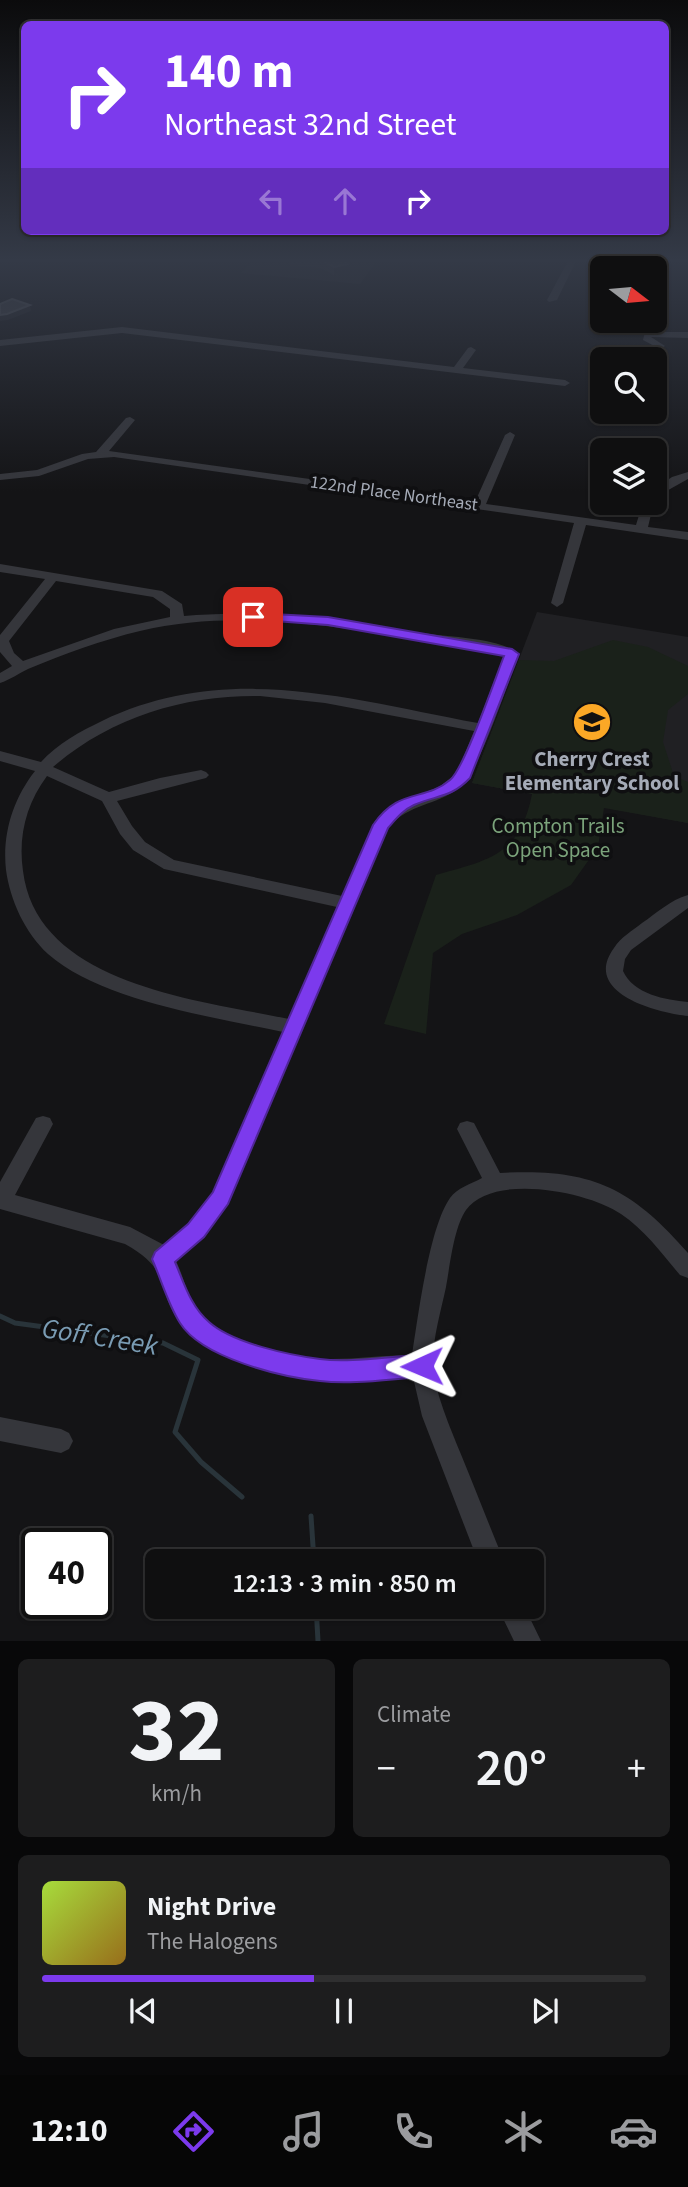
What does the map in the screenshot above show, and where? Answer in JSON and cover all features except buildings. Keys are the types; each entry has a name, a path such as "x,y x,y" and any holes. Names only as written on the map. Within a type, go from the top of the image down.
{"street":[{"path":"0,343 51,338"},
{"path":"185,338 565,383"},
{"path":"646,338 649,342 660,346"},
{"path":"457,370 471,349"},
{"path":"0,477 39,472 100,454 130,420"},
{"path":"480,506 510,435"},
{"name":"122nd Place Northeast","path":"100,454 137,456 688,536"},
{"path":"667,486 688,475"},
{"path":"641,529 645,515"},
{"path":"557,603 581,520"},
{"path":"0,568 157,594 177,607 177,620"},
{"path":"21,667 8,654 2,641 54,576"},
{"path":"0,679 21,667 121,632 177,620 233,617 303,618 512,654 464,775 442,792 409,801 381,825 221,1198 196,1231 163,1259"},
{"path":"294,1027 126,986 94,974 54,949 29,921 13,896 7,873 6,846 20,801 43,768 82,738 114,720 195,695 256,691 293,694 483,728"},
{"path":"0,756 43,768 108,798 132,841 151,858 170,865 347,902"},
{"path":"108,798 201,775"},
{"path":"688,901 666,914 624,947 615,960 615,972 628,991 656,1003 688,1009"},
{"path":"43,1124 0,1200 131,1236 163,1259 188,1316 202,1332 225,1345 260,1357 321,1370 422,1366"},
{"path":"467,1129 494,1182"},
{"path":"486,1549 434,1416 422,1366 429,1314 444,1243 458,1204 468,1195 494,1182 521,1180 555,1183 605,1194 624,1203 688,1268"},
{"path":"0,1429 61,1441"},
{"path":"517,1619 528,1641"}],"shaded area":[{"name":"Cherry Crest Elementary School","path":"537,612 688,637 688,823 472,783"}],"green space":[{"name":"Cherry Crest Elementary School","path":"613,640 648,647 688,666 688,694 668,710 663,742 674,776 688,782 688,823 604,808 598,847 571,885 517,915 462,934 433,953 426,1034 384,1024 436,875 472,865 500,852 520,830 527,814 532,794 472,783 519,660 554,661"}],"waterway":[{"name":"Goff Creek","path":"0,1316 15,1323 163,1343 198,1360 175,1432 201,1462 242,1497"},
{"name":"Goff Creek","path":"311,1516 313,1549"},
{"name":"Goff Creek","path":"317,1619 318,1641"}],"place":[{"name":"Cherry Crest Elementary School","path":"592,722"}],"route":[{"path":"253,617 274,616 328,621 504,650 512,654 464,775 442,792 409,801 381,825 221,1198 196,1231 163,1259 188,1316 202,1332 225,1345 309,1369 422,1366"}],"park label":[{"name":"Compton Trails Open Space","path":"558,838"}]}
